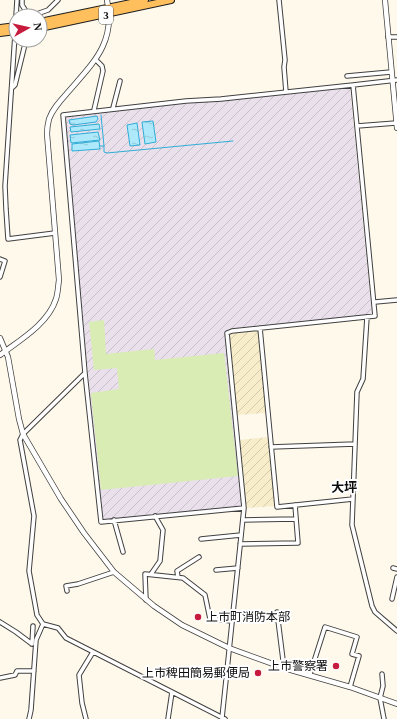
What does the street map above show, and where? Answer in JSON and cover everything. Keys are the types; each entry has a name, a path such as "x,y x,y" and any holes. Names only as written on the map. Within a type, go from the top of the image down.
{"main road":[{"name":"3","path":"48,26 109,11 145,0"},
{"name":"3","path":"48,21 171,0"}],"street":[{"path":"48,10 58,0"},
{"path":"0,355 22,339 46,317 56,299 59,280 47,149 49,119 56,106 96,60 102,49 106,38 109,11 107,0"},
{"path":"279,0 285,60 284,67 286,92"},
{"path":"385,0 391,72 395,80 397,128"},
{"path":"388,38 397,36"},
{"path":"15,48 5,186 8,239 55,233"},
{"path":"12,87 15,84 24,48"},
{"path":"94,110 103,71 102,66 96,60"},
{"path":"347,76 391,72"},
{"path":"244,508 101,522 85,373 63,115 94,110 186,100 221,99 395,80"},
{"path":"113,108 120,81"},
{"path":"85,373 23,434 20,440 34,516 29,571 37,615 43,624 58,628 66,638 224,718 229,648 244,508 227,333 260,328 375,316 353,85"},
{"path":"357,126 396,122"},
{"path":"0,259 5,261 0,277"},
{"path":"374,302 397,300"},
{"path":"367,317 364,379 357,392 352,525 372,606 375,612 397,631"},
{"path":"260,328 276,507 353,499"},
{"path":"0,338 6,351 18,419 23,434 61,499 84,534 114,572 146,600 182,625 229,648 284,668 310,674 397,704"},
{"path":"271,447 355,444"},
{"path":"240,544 298,543 295,505"},
{"path":"151,574 160,561 163,530 155,516"},
{"path":"243,520 296,519"},
{"path":"114,520 124,552"},
{"path":"201,539 241,535"},
{"path":"178,577 177,571 200,557"},
{"path":"216,570 238,568"},
{"path":"67,592 66,586 78,584 114,572"},
{"path":"146,600 145,574 183,578 205,595 210,619 232,621"},
{"path":"392,598 397,577"},
{"path":"277,612 284,668"},
{"path":"0,622 32,644 33,626"},
{"path":"29,719 36,640 43,624"},
{"path":"310,674 325,627 357,637 352,654 359,656 350,687"},
{"path":"86,719 82,703 79,675 93,652"},
{"path":"0,678 15,675 17,671 34,670"},
{"path":"382,674 383,686 380,698 384,719"},
{"path":"168,719 172,692"}],"shaded area":[{"path":"350,87 372,315 229,329 225,332 242,506 102,520 64,116"},
{"path":"258,330 266,413 237,415 229,333"},
{"path":"269,437 275,506 246,508 239,440"}],"green space":[{"path":"104,320 106,354 154,349 155,360 224,353 238,476 101,490 91,393 119,389 117,368 94,370 89,322"}],"water":[{"path":"97,116 98,119 96,122 73,125 70,124 69,120"},
{"path":"153,121 156,142 145,144 142,122"},
{"path":"137,123 140,145 130,146 127,125"},
{"path":"99,124 100,129 71,132 70,127"},
{"path":"98,132 100,140 71,143 70,135"},
{"path":"99,141 100,149 72,151 72,144"}],"waterway":[{"path":"100,146 104,146 101,115"},
{"path":"104,146 104,152 107,153 233,141"}],"place":[{"name":"上市町消防本部","path":"198,617"},
{"name":"上市警察署","path":"336,666"},
{"name":"上市稗田簡易郵便局","path":"258,673"}],"district":[{"name":"大坪","path":"344,487"}]}
